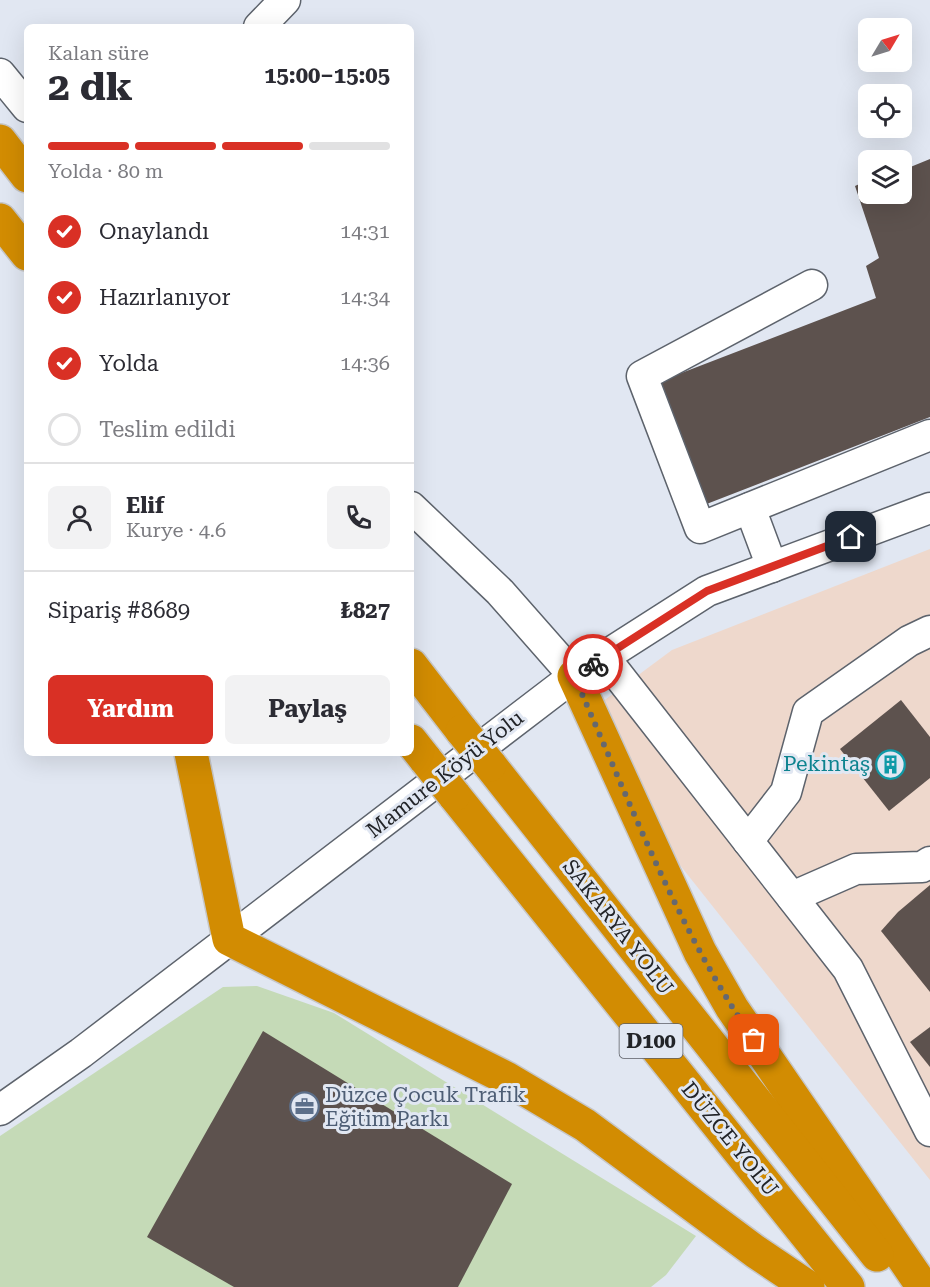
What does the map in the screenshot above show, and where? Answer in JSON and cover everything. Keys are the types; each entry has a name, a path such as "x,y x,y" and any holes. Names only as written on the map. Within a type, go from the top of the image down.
{"highway":[{"path":"0,141 24,172"},
{"path":"0,220 24,250"},
{"name":"SAKARYA YOLU","path":"414,669 902,1287"},
{"path":"574,676 700,952 732,1008 923,1287"},
{"name":"DÜZCE YOLU","path":"419,750 848,1287"},
{"path":"192,756 229,939 506,1078 585,1125 808,1287"}],"street":[{"path":"262,24 285,0"},
{"path":"0,74 24,103"},
{"path":"812,285 642,376 700,528 930,435"},
{"path":"750,508 772,567"},
{"name":"Mamure Köyü Yolu","path":"0,1108 81,1053 574,676 707,591 930,508"},
{"path":"414,510 500,592 574,676"},
{"path":"748,841 786,792 808,712 909,641 930,631"},
{"path":"604,657 848,969 930,1131"},
{"path":"792,897 856,869 922,867 930,862"}],"shaded area":[{"path":"930,549 930,1180 618,787 602,702 672,650"}],"green space":[{"path":"257,986 334,1013 696,1236 666,1275 651,1287 0,1287 0,1136 223,987"}],"building":[{"path":"930,159 930,417 704,505 658,382 876,298 866,266 879,258 861,204 912,204 912,166"},
{"name":"Pekintaş","path":"901,700 930,737 930,778 889,811 840,749"},
{"path":"930,885 930,992 881,931 898,912"},
{"path":"930,1027 930,1067 910,1042"},
{"name":"Düzce Çocuk Trafik Eğitim Parkı","path":"263,1031 512,1184 458,1287 234,1287 147,1237"}],"way so far":[{"path":"593,664 574,676 676,905 732,1008 754,1040"}],"place":[{"name":"Pekintaş","path":"891,764"},
{"name":"Düzce Çocuk Trafik Eğitim Parkı","path":"304,1107"}],"route":[{"path":"593,664 707,591 851,537"}]}
